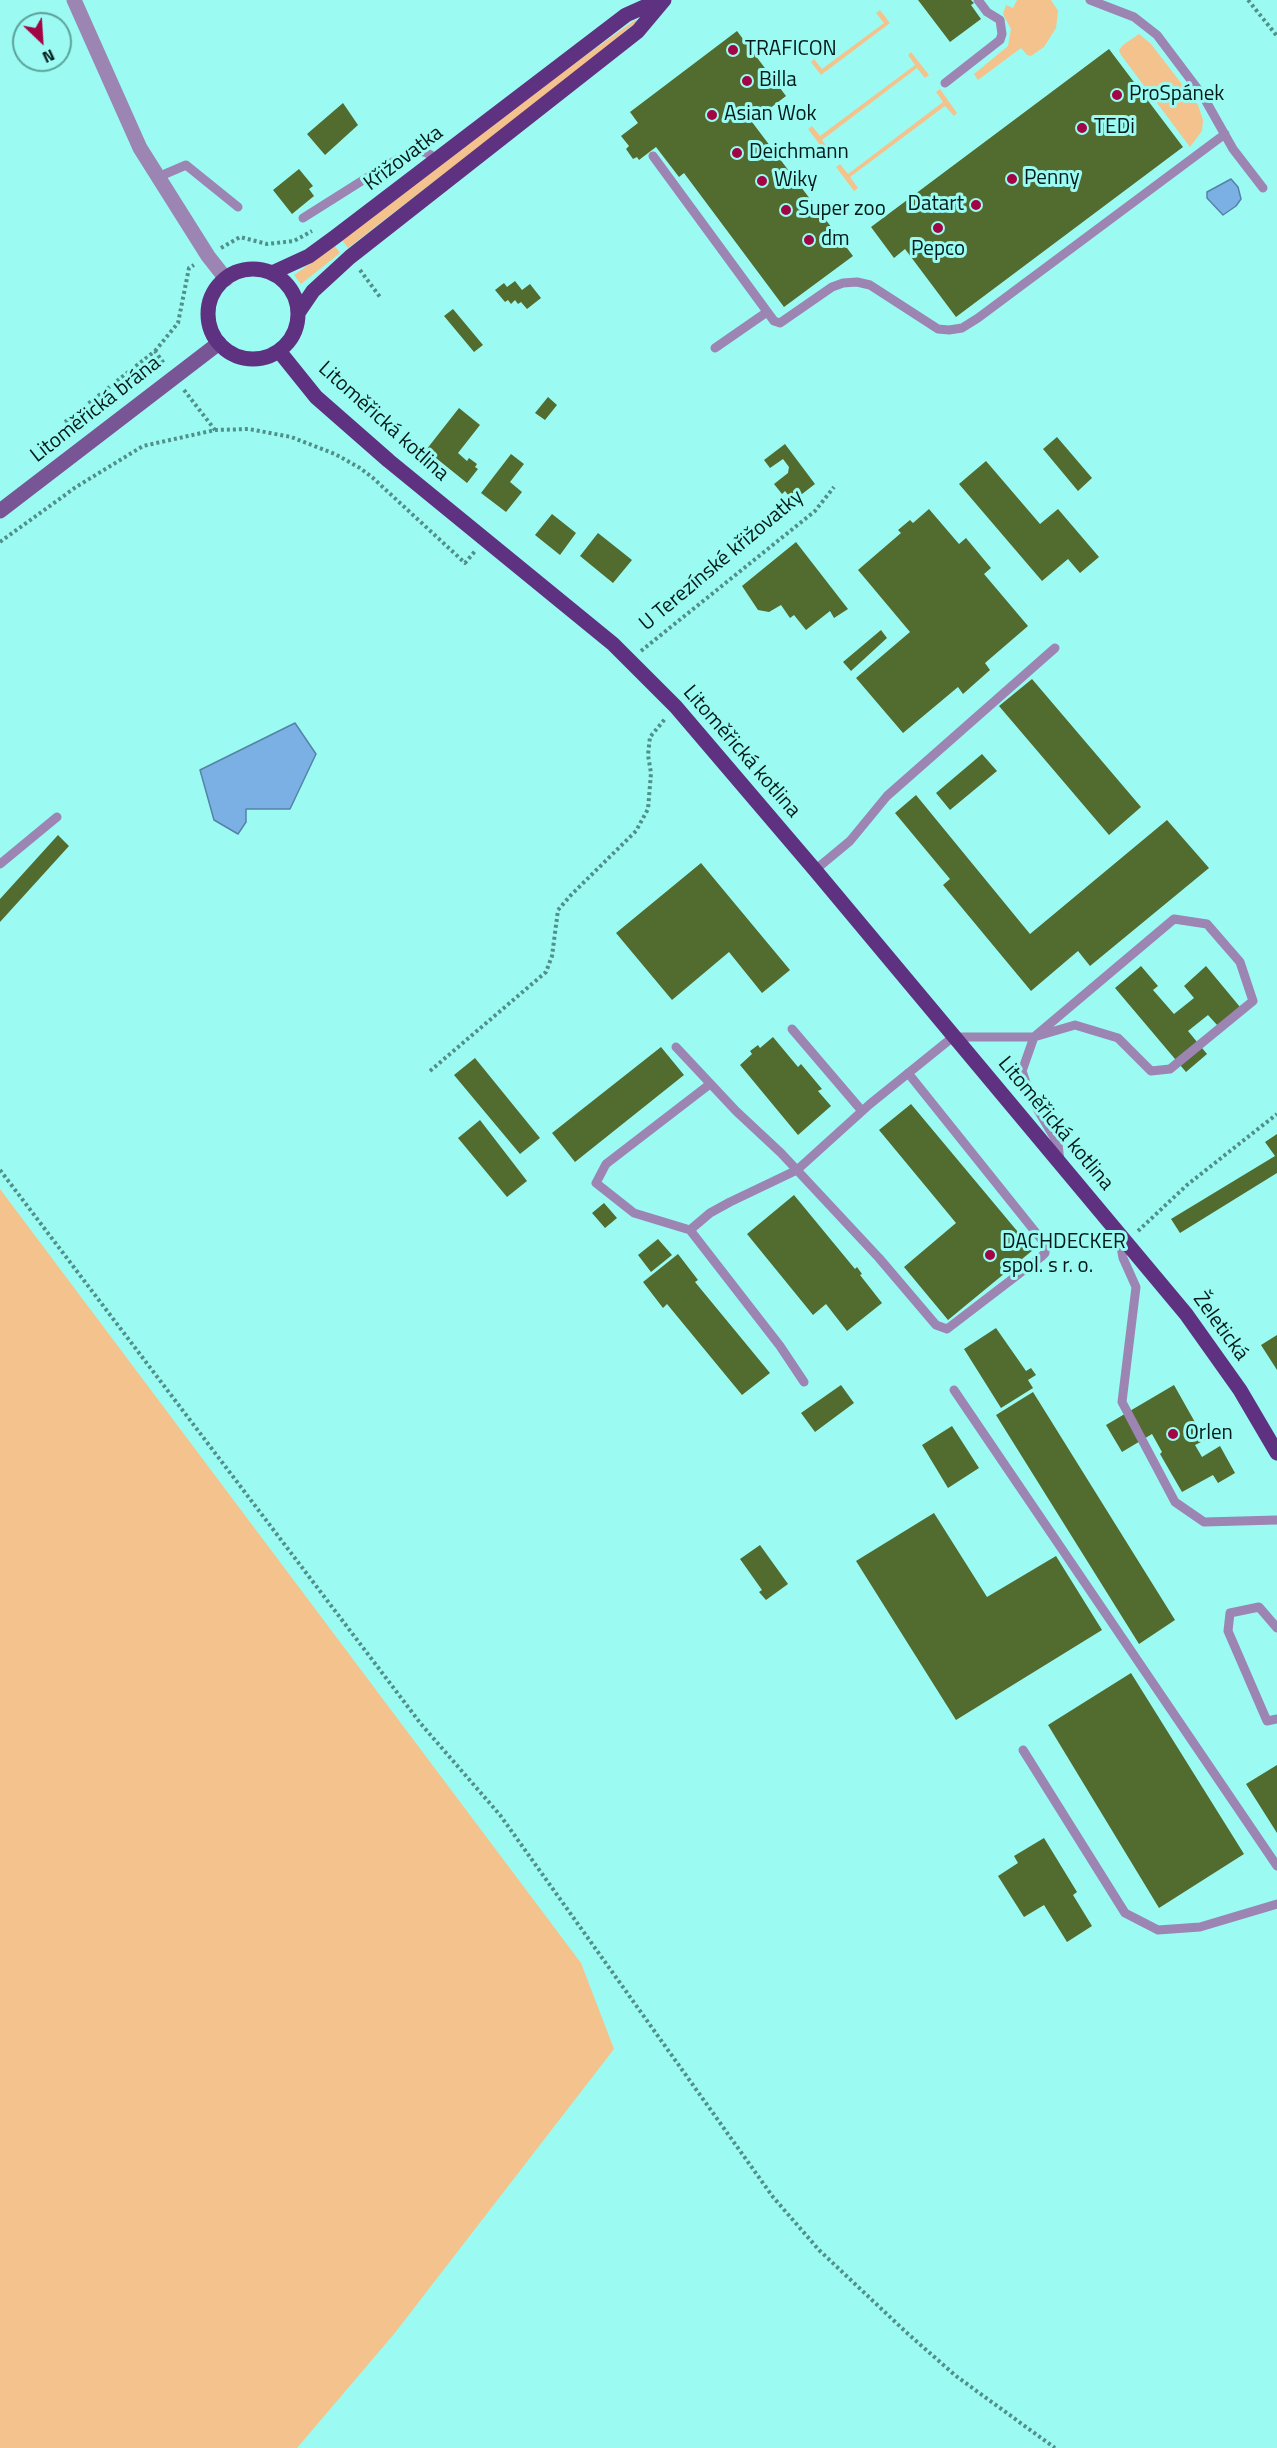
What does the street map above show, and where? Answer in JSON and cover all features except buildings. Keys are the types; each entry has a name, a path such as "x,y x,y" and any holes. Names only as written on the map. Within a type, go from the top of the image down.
{"main road":[{"name":"Křižovatka","path":"272,273 309,256 626,15 662,0"},
{"path":"298,313 313,291 350,257 638,31 662,0"},
{"path":"248,270 272,273 282,280 291,290 298,313 296,328 290,340 279,351 268,357 254,359 235,355 219,343 211,331 209,310 216,290 226,279 248,270"},
{"name":"Litoměřická brána","path":"0,511 219,343"},
{"name":"Litoměřická kotlina","path":"279,351 316,397 389,461 630,660 675,707 815,870 1122,1238"},
{"name":"Želetická","path":"1122,1238 1213,1352 1240,1390 1277,1453"}],"street":[{"path":"74,0 140,148 208,256 226,279"}],"lane":[{"path":"945,83 1000,40 1002,34 1000,20 987,12 978,0"},
{"path":"1090,0 1134,17 1157,35 1203,96 1225,134 1263,188"},
{"path":"653,156 774,321 780,323 832,288 843,283 857,282 870,285 938,328 949,330 962,328 1225,134"},
{"path":"303,218 387,165 417,150 438,159"},
{"path":"158,177 186,165 238,207"},
{"path":"715,348 767,312"},
{"path":"815,870 850,841 887,796 1054,648"},
{"path":"0,864 57,817"},
{"path":"690,1230 710,1213 797,1170 862,1111 953,1037 1034,1037 1075,1025 1118,1038 1151,1071 1170,1069 1253,1001 1240,962 1207,924 1174,919 1034,1037 1022,1071 1032,1100 1058,1144 1060,1163"},
{"path":"792,1029 862,1111"},
{"path":"676,1047 797,1170 879,1258 936,1325 943,1330 1041,1257 1046,1249 1042,1239 908,1073"},
{"path":"710,1084 606,1164 596,1183 634,1213 690,1230 780,1346 804,1382"},
{"path":"1122,1238 1123,1258 1136,1287 1122,1402 1175,1502 1204,1522 1277,1520"},
{"path":"954,1390 1277,1866"},
{"path":"1277,1628 1259,1607 1230,1613 1228,1631 1267,1721 1277,1719"},
{"path":"1023,1750 1125,1913 1158,1930 1200,1927 1277,1904"}],"path":[{"path":"1248,0 1277,36"},
{"path":"0,542 76,487 143,446 215,430 249,429 291,437 335,454 360,468 465,563 486,539"},
{"name":"U Terezínské křižovatky","path":"630,660 815,511 834,486"},
{"path":"430,1071 546,972 552,956 558,910 636,831 648,808 651,773 648,755 650,737 675,707"},
{"path":"1122,1238 1277,1114"},
{"path":"0,1170 421,1724 500,1815 773,2197 819,2250 907,2333 956,2376 1055,2448"}],"shaded area":[{"path":"1017,0 1051,0 1058,11 1056,28 1044,47 1031,56 1021,48 978,80 974,74 1008,46 1011,29 1003,14 1006,5 1013,8"},
{"path":"880,10 890,23 821,75 811,62 814,59 822,69 884,23 876,13"},
{"path":"635,20 637,21 599,54 348,248 342,240 568,68"},
{"path":"1139,34 1151,44 1198,105 1203,120 1202,131 1190,147 1121,55 1119,50 1123,45"},
{"path":"911,52 929,75 925,78 917,68 822,140 830,151 826,153 808,129 812,126 820,136 915,65 908,55"},
{"path":"940,89 957,113 954,116 945,106 850,177 858,188 854,191 836,167 840,164 848,174 943,102 936,92"},
{"path":"335,246 340,253 301,284 294,275"},
{"path":"0,1189 581,1963 614,2049 394,2334 297,2448 0,2448"}],"water":[{"path":"1231,179 1238,187 1241,199 1236,206 1223,215 1207,198 1207,192"},
{"path":"295,723 316,754 290,809 246,809 246,822 238,834 214,820 200,770"}],"place":[{"name":"TRAFICON","path":"733,50"},
{"name":"Billa","path":"747,81"},
{"name":"ProSpánek","path":"1117,95"},
{"name":"Asian Wok","path":"712,115"},
{"name":"TEDi","path":"1082,128"},
{"name":"Deichmann","path":"737,153"},
{"name":"Penny","path":"1012,179"},
{"name":"Wiky","path":"762,181"},
{"name":"Datart","path":"976,205"},
{"name":"Super zoo","path":"786,210"},
{"name":"Pepco","path":"938,228"},
{"name":"dm","path":"809,240"},
{"name":"DACHDECKER spol. s r. o.","path":"990,1255"},
{"name":"Orlen","path":"1173,1434"}]}
